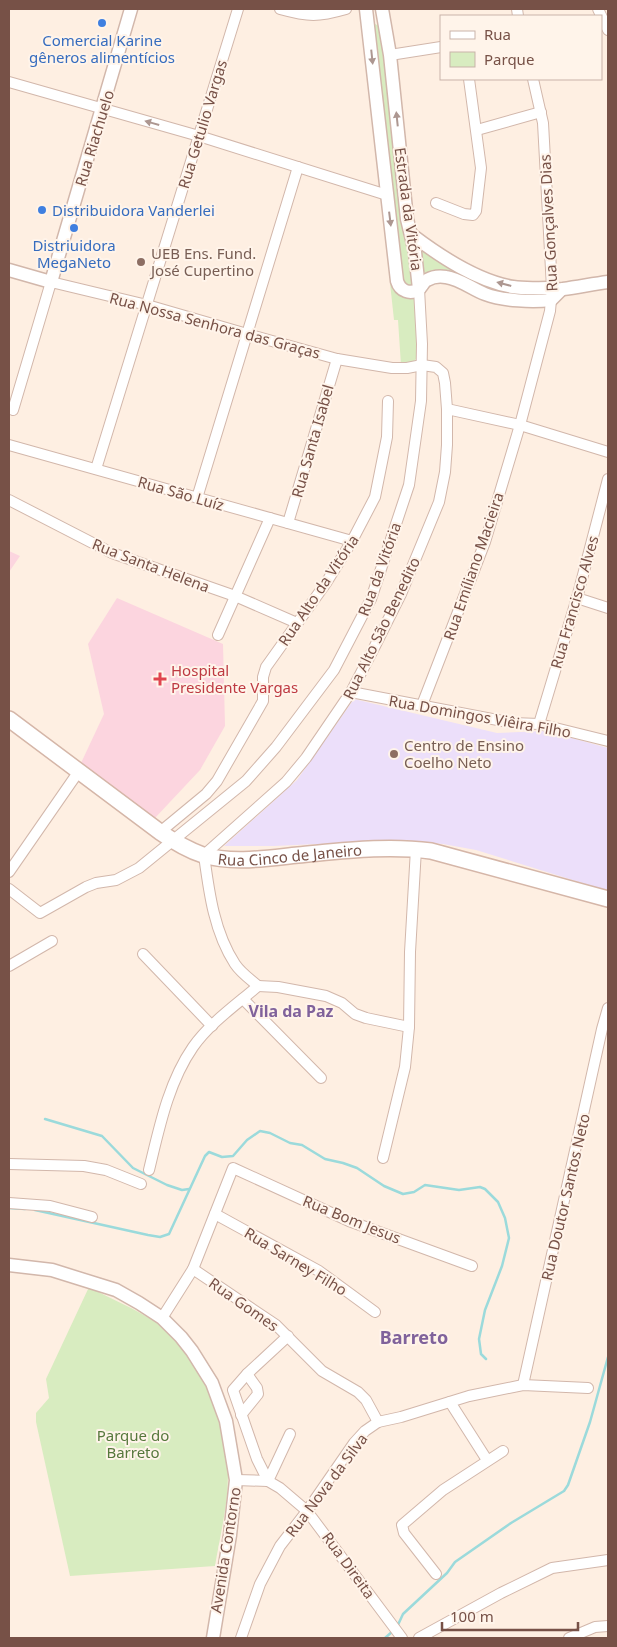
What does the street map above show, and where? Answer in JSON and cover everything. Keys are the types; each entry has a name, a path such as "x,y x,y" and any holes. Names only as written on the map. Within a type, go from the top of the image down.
{"main road":[{"name":"Rua Cinco de Janeiro","path":"9,719 160,832 204,855 242,860 379,849 416,849 608,900"}],"street":[{"name":"Rua Riachuelo","path":"13,410 131,9"},
{"name":"Rua Getulio Vargas","path":"96,470 238,9"},
{"path":"280,9 307,16 318,16 346,9"},
{"name":"Estrada da Vitória","path":"366,9 398,285 406,292 419,289 417,263 407,219 390,55 382,9"},
{"path":"602,17 608,30"},
{"path":"390,55 440,47"},
{"path":"436,203 464,214 476,212 481,168 469,80"},
{"name":"Rua Gonçalves Dias","path":"520,425 555,292 542,112 533,80"},
{"path":"9,82 199,136 387,194"},
{"path":"477,130 542,112"},
{"path":"198,498 298,167"},
{"path":"412,235 435,251 488,280 514,287 555,292"},
{"name":"Rua Nossa Senhora das Graças","path":"9,270 147,305 337,359 392,368 422,365"},
{"path":"583,285 608,272"},
{"path":"419,289 426,280 442,277 456,280 490,296 524,300 583,285 608,282"},
{"name":"Rua da Vitória","path":"173,840 246,781 320,691 354,634 371,599 409,485 421,401 422,365 419,289"},
{"name":"Rua Santa Isabel","path":"288,523 337,359"},
{"name":"Rua Alto São Benedito","path":"204,855 286,782 321,737 351,692 401,594 439,502 445,472 448,409 443,373 436,367 422,365"},
{"name":"Rua Alto da Vitória","path":"160,832 206,794 217,781 263,701 263,677 266,668 326,583 352,541 376,490 387,437 388,401"},
{"path":"448,409 520,425 608,452"},
{"name":"Rua Emíliano Macieira","path":"422,705 485,542 520,425"},
{"name":"Rua São Luíz","path":"9,445 352,541"},
{"name":"Rua Francisco Alves","path":"538,724 577,598 608,478"},
{"name":"Rua Santa Helena","path":"9,500 112,553 235,596 297,623"},
{"path":"218,634 270,518"},
{"path":"577,598 608,608"},
{"name":"Rua Domingos Viêira Filho","path":"351,692 513,723 538,724 608,741"},
{"path":"9,872 78,771"},
{"path":"9,889 40,913 86,887 96,883 116,880 140,868 173,840"},
{"path":"383,1158 405,1067 409,1026 410,952 416,849"},
{"path":"204,855 211,901 221,937 236,965 258,986 278,987 326,996 342,1003 355,1014 366,1018 409,1026"},
{"path":"9,966 52,940"},
{"path":"143,954 212,1026"},
{"path":"149,1170 164,1111 173,1085 192,1048 212,1026 258,986"},
{"path":"243,999 322,1078"},
{"name":"Rua Doutor Santos Neto","path":"523,1385 605,1030 608,1008"},
{"path":"9,1164 84,1166 106,1170 141,1184"},
{"name":"Rua Bom Jesus","path":"215,1214 233,1168 349,1221 472,1266"},
{"path":"9,1203 50,1206 92,1217"},
{"path":"162,1318 193,1269 215,1214"},
{"name":"Rua Sarney Filho","path":"215,1214 318,1271 375,1312"},
{"name":"Avenida Contorno","path":"9,1264 52,1270 116,1290 139,1302 162,1318 182,1337 212,1383 226,1421 236,1480 230,1535 213,1638"},
{"name":"Rua Gomes","path":"193,1269 272,1321 322,1371 358,1392 366,1400 378,1422"},
{"path":"268,1481 257,1459 233,1390 288,1336"},
{"path":"241,1415 258,1394 257,1388 248,1374"},
{"name":"Rua Nova da Silva","path":"241,1638 260,1584 280,1546 308,1511 354,1443 365,1431 378,1422 401,1417 469,1396 523,1385 588,1388"},
{"path":"450,1402 487,1460"},
{"path":"268,1481 290,1434"},
{"path":"436,1574 404,1533 402,1524 443,1490 503,1451"},
{"path":"236,1480 268,1481"},
{"name":"Rua Direita","path":"268,1481 280,1488 308,1511 398,1633"},
{"path":"419,1638 500,1593 552,1568 608,1560"},
{"path":"569,1638 594,1628 608,1626"}],"shaded area":[{"path":"9,551 20,556 9,572"},
{"name":"Hospital Presidente Vargas","path":"117,598 223,644 225,726 200,770 154,819 81,763 104,714 88,644"},
{"path":"354,699 497,733 546,731 608,748 608,891 476,850 443,844 382,841 274,846 224,846 297,780"}],"green space":[{"path":"373,25 381,27 415,281 412,286 404,287"},
{"path":"423,249 467,275 544,291 546,297 497,292 426,274 423,271 421,251"},
{"path":"390,283 397,294 417,297 418,357 412,363 401,365 398,320 394,320"},
{"name":"Parque do Barreto","path":"89,1287 141,1313 157,1323 172,1336 200,1375 213,1402 222,1431 228,1475 227,1498 215,1566 70,1576 36,1422 36,1413 49,1398 46,1379"}],"waterway":[{"path":"45,1119 102,1136 133,1168 167,1185 182,1190 189,1189"},
{"path":"35,1210 148,1235 160,1237 169,1234 205,1156 209,1152 222,1157 233,1156 247,1140 260,1131 270,1133 290,1143 302,1145 325,1159 357,1168 384,1186 403,1194 414,1192 425,1185 459,1190 480,1187 485,1189 498,1202 505,1218 509,1238 502,1266 485,1310 479,1339 481,1354 486,1359"},
{"path":"9,1208 25,1209"},
{"path":"397,1627 403,1614 447,1573 455,1562 511,1523 564,1491 568,1485 590,1422 608,1357"},
{"path":"385,1638 393,1631"}],"place":[{"name":"Comercial Karine gêneros alimentícios","path":"102,23"},
{"name":"Distribuidora Vanderlei","path":"42,210"},
{"name":"Distriuidora MegaNeto","path":"74,228"},
{"name":"UEB Ens. Fund. José Cupertino","path":"141,262"},
{"name":"Hospital Presidente Vargas","path":"160,679"},
{"name":"Centro de Ensino Coelho Neto","path":"394,754"}],"district":[{"name":"Vila da Paz","path":"291,1011"},
{"name":"Barreto","path":"414,1337"}]}
